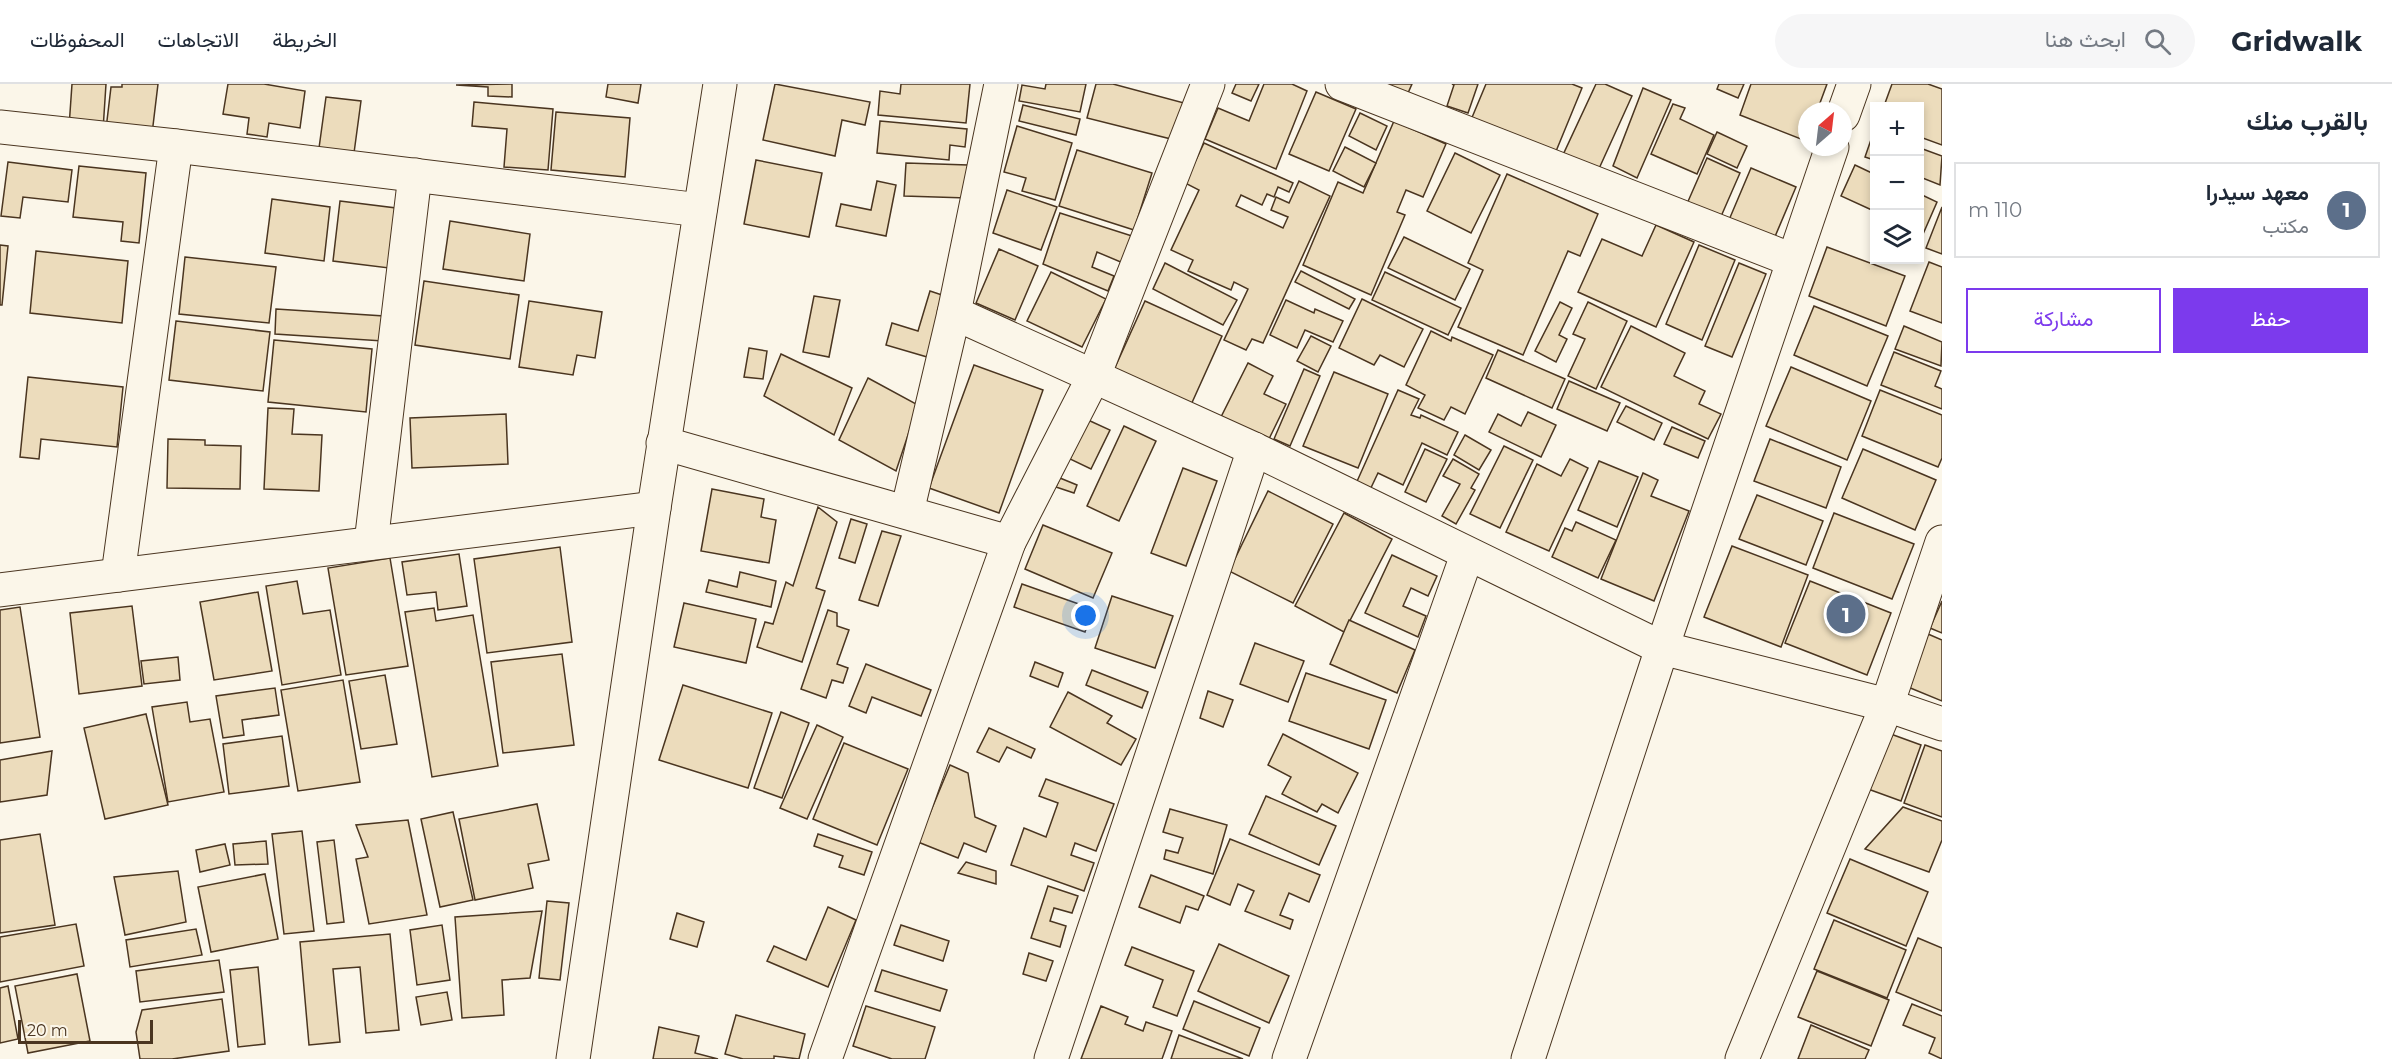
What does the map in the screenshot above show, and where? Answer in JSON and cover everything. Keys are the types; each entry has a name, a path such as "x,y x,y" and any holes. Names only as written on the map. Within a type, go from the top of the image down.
{"street":[{"path":"573,1059 663,443 720,84"},
{"path":"907,512 954,313 1001,84"},
{"path":"825,1059 1009,542 1093,378 1208,84"},
{"path":"1342,84 1792,260"},
{"path":"1848,102 1854,84"},
{"path":"0,127 176,146 700,210"},
{"path":"117,575 176,146"},
{"path":"1528,1059 1662,648 1829,156"},
{"path":"371,543 415,175"},
{"path":"954,313 1093,378 1254,449 1467,555 1662,648 1887,705 1942,724"},
{"path":"663,443 1009,542"},
{"path":"1051,1059 1254,449"},
{"path":"0,590 654,508"},
{"path":"1742,1059 1887,705 1942,542"},
{"path":"1289,1059 1467,555"}],"building":[{"path":"72,84 106,84 103,130 69,127"},
{"path":"122,84 158,84 152,134 106,129 111,87 122,87"},
{"path":"228,84 264,84 305,91 300,128 269,123 267,137 247,134 249,118 223,114"},
{"path":"512,84 512,97 488,96 488,87 456,85"},
{"path":"608,84 641,84 638,103 606,97"},
{"path":"775,84 870,102 865,125 842,120 835,156 763,140"},
{"path":"901,84 970,84 966,123 878,115 880,91 900,94"},
{"path":"1046,84 1086,84 1080,112 1019,101 1022,85 1045,89"},
{"path":"1096,84 1113,84 1184,103 1175,140 1087,118"},
{"path":"1236,84 1259,84 1251,101 1232,93"},
{"path":"1264,84 1292,84 1307,91 1276,169 1205,139 1218,108 1249,121"},
{"path":"1383,84 1412,84 1408,93"},
{"path":"1452,84 1478,84 1468,113 1447,106 1454,85"},
{"path":"1486,84 1572,84 1582,88 1552,161 1468,127"},
{"path":"1596,84 1605,84 1632,96 1597,173 1562,157"},
{"path":"1719,84 1744,84 1738,98 1717,89"},
{"path":"1751,84 1827,84 1820,102 1798,102 1798,138 1740,115"},
{"path":"1892,84 1928,84 1942,89 1942,145 1924,138 1924,102 1885,102"},
{"path":"1643,88 1671,100 1637,178 1613,166"},
{"path":"1316,92 1356,109 1329,171 1289,154"},
{"path":"326,97 361,101 354,153 319,148"},
{"path":"474,102 553,109 548,170 504,167 507,129 472,126"},
{"path":"1673,104 1685,108 1680,119 1714,135 1697,174 1651,154"},
{"path":"1023,105 1080,119 1076,135 1019,121"},
{"path":"556,112 630,118 625,177 551,170"},
{"path":"1360,113 1387,126 1376,150 1349,136"},
{"path":"880,121 967,129 965,147 950,145 949,160 877,153"},
{"path":"1394,121 1446,144 1423,197 1406,190 1397,212 1405,215 1371,295 1303,265 1338,182 1363,193"},
{"path":"1017,126 1072,143 1055,200 1022,191 1026,178 1004,172"},
{"path":"1717,132 1747,146 1737,168 1707,154"},
{"path":"1204,143 1293,183 1289,192 1278,187 1274,197 1267,194 1262,205 1241,195 1236,206 1283,228 1288,217 1271,210 1276,197 1289,203 1299,181 1330,196 1263,343 1252,339 1246,350 1224,340 1248,289 1234,282 1231,290 1188,271 1193,260 1171,250 1199,190 1185,183"},
{"path":"1870,143 1870,159 1865,157"},
{"path":"1345,147 1376,163 1364,187 1333,171"},
{"path":"1924,149 1942,156 1940,185 1924,179"},
{"path":"1077,150 1152,173 1134,230 1059,206"},
{"path":"1455,153 1500,175 1471,233 1427,211"},
{"path":"1707,158 1740,173 1719,221 1686,206"},
{"path":"756,160 822,173 809,237 744,224"},
{"path":"8,162 72,170 68,202 23,197 20,218 1,216"},
{"path":"906,163 968,165 967,198 904,196"},
{"path":"1855,165 1870,172 1870,209 1841,196"},
{"path":"79,166 146,173 139,243 121,241 123,222 73,217"},
{"path":"1751,168 1796,187 1771,246 1726,227"},
{"path":"1507,174 1598,214 1580,256 1568,251 1523,355 1458,327 1483,270 1468,263"},
{"path":"877,181 896,185 886,236 836,226 841,204 871,210"},
{"path":"1007,190 1057,207 1041,250 993,233"},
{"path":"1924,196 1937,202 1924,232"},
{"path":"272,199 330,207 324,261 265,253"},
{"path":"340,201 396,208 389,268 333,261"},
{"path":"1942,207 1942,254 1926,248"},
{"path":"1060,213 1132,236 1123,263 1097,252 1092,267 1114,276 1108,291 1043,264"},
{"path":"450,221 530,234 524,281 443,269"},
{"path":"1656,225 1694,242 1656,327 1578,292 1602,239 1642,256"},
{"path":"1404,237 1470,269 1455,300 1388,268"},
{"path":"0,245 8,246 2,305 0,305"},
{"path":"1699,245 1735,260 1702,340 1666,324"},
{"path":"1827,247 1905,276 1886,326 1809,296"},
{"path":"999,249 1038,266 1015,320 976,303"},
{"path":"36,251 128,261 122,323 30,313"},
{"path":"185,257 276,267 269,323 179,314"},
{"path":"1929,262 1942,267 1942,323 1910,311"},
{"path":"1165,263 1237,300 1223,325 1153,289"},
{"path":"1739,263 1766,274 1732,357 1705,346"},
{"path":"1301,271 1355,299 1349,309 1295,282"},
{"path":"1051,272 1106,299 1082,347 1027,321"},
{"path":"1385,272 1461,308 1448,335 1372,300"},
{"path":"424,281 519,295 510,359 415,345"},
{"path":"930,291 951,298 934,359 886,345 892,323 918,331"},
{"path":"814,296 840,300 829,357 803,352"},
{"path":"1362,299 1423,329 1404,367 1380,355 1374,365 1339,348"},
{"path":"1286,300 1314,313 1315,309 1343,321 1333,342 1305,330 1297,348 1270,335"},
{"path":"529,301 602,312 595,358 577,355 573,375 519,367"},
{"path":"1145,301 1222,336 1190,407 1113,372"},
{"path":"1560,302 1572,308 1559,335 1567,339 1556,362 1535,351"},
{"path":"1588,302 1627,321 1596,389 1568,376 1585,339 1573,334"},
{"path":"1814,306 1888,336 1867,386 1794,355"},
{"path":"276,309 384,316 383,341 275,334"},
{"path":"176,321 270,332 263,391 169,380"},
{"path":"1631,326 1685,353 1674,376 1705,391 1699,404 1721,414 1708,439 1601,387"},
{"path":"1904,326 1942,342 1941,366 1895,349"},
{"path":"1431,331 1451,341 1452,337 1493,355 1465,414 1451,407 1444,420 1418,408 1425,395 1406,385"},
{"path":"1311,336 1331,346 1318,372 1297,361"},
{"path":"274,340 372,349 366,412 268,402"},
{"path":"749,348 767,351 763,379 744,377"},
{"path":"1498,350 1565,379 1552,408 1486,378"},
{"path":"1894,352 1941,371 1935,386 1942,389 1942,409 1881,385"},
{"path":"781,354 852,388 834,435 764,396"},
{"path":"1248,363 1273,376 1264,394 1286,404 1268,441 1221,417"},
{"path":"974,365 1043,390 999,513 929,488"},
{"path":"1791,367 1871,401 1847,460 1766,426"},
{"path":"1304,369 1320,376 1290,446 1274,439"},
{"path":"1334,372 1388,394 1358,468 1303,446"},
{"path":"28,377 123,387 117,447 41,439 39,459 20,457"},
{"path":"868,378 918,405 896,471 839,440"},
{"path":"1569,381 1620,403 1607,431 1557,409"},
{"path":"1398,390 1419,399 1411,415 1420,418 1421,415 1458,432 1447,455 1422,443 1403,485 1378,473 1368,494 1354,488"},
{"path":"1880,390 1942,415 1942,458 1938,467 1862,436"},
{"path":"1626,406 1662,423 1654,440 1617,422"},
{"path":"268,408 294,409 292,434 322,435 319,491 264,489"},
{"path":"1528,412 1556,425 1541,457 1489,432 1498,414 1521,426"},
{"path":"506,414 508,464 412,468 410,418"},
{"path":"1088,420 1110,430 1091,469 1070,459"},
{"path":"1124,426 1156,441 1119,521 1087,506"},
{"path":"1672,427 1705,441 1698,458 1664,444"},
{"path":"1465,435 1491,450 1479,470 1454,455"},
{"path":"168,439 205,440 205,445 241,446 240,489 167,488"},
{"path":"1770,439 1841,467 1826,508 1754,481"},
{"path":"1504,446 1533,460 1500,528 1470,514"},
{"path":"1425,449 1447,459 1426,502 1405,492"},
{"path":"1863,449 1936,480 1915,530 1842,498"},
{"path":"1453,459 1479,474 1471,488 1475,490 1456,524 1442,516 1460,484 1443,476"},
{"path":"1570,459 1588,468 1549,551 1506,532 1537,464 1561,476"},
{"path":"1599,461 1638,477 1617,527 1578,510"},
{"path":"1183,468 1217,481 1186,566 1151,553"},
{"path":"1643,473 1658,480 1651,496 1689,511 1654,601 1601,579"},
{"path":"1060,478 1077,485 1074,493 1056,487"},
{"path":"712,489 764,499 761,517 776,520 769,563 701,551"},
{"path":"1268,491 1333,524 1293,603 1229,571"},
{"path":"1757,495 1823,521 1806,565 1739,539"},
{"path":"818,507 837,522 816,588 825,591 802,662 757,647 765,622 773,624 786,582 793,586"},
{"path":"1344,513 1392,539 1344,632 1295,606"},
{"path":"1834,513 1914,544 1892,599 1813,568"},
{"path":"851,519 867,524 855,563 839,558"},
{"path":"1576,522 1616,540 1598,578 1552,557 1565,528 1572,531"},
{"path":"1043,525 1112,553 1093,598 1025,569"},
{"path":"882,531 901,536 878,606 859,600"},
{"path":"1732,546 1808,575 1781,647 1704,617"},
{"path":"560,547 572,642 487,653 474,559"},
{"path":"459,554 467,606 438,610 436,592 407,595 402,562"},
{"path":"1392,555 1437,576 1428,596 1411,588 1403,606 1426,616 1418,637 1365,613"},
{"path":"390,558 408,666 346,675 328,568"},
{"path":"740,572 776,581 771,607 706,592 709,580 737,587"},
{"path":"297,581 303,614 330,610 341,675 282,685 266,586"},
{"path":"1810,581 1891,613 1867,675 1785,643"},
{"path":"1022,584 1093,609 1085,632 1014,607"},
{"path":"258,592 272,671 214,680 200,602"},
{"path":"1112,596 1173,616 1155,668 1095,648"},
{"path":"1942,601 1942,633 1930,628"},
{"path":"684,603 756,619 746,663 674,647"},
{"path":"132,606 142,686 79,694 70,613"},
{"path":"20,607 40,737 0,743 0,610"},
{"path":"434,608 436,621 473,615 498,766 432,777 405,612"},
{"path":"828,610 837,613 837,626 849,630 837,664 848,668 843,683 832,680 826,698 801,689"},
{"path":"1349,620 1415,650 1397,693 1330,664"},
{"path":"1928,634 1942,640 1942,701 1908,687"},
{"path":"1255,643 1304,661 1288,702 1240,684"},
{"path":"562,654 574,745 503,753 491,662"},
{"path":"178,657 180,680 144,684 141,661"},
{"path":"1035,662 1063,673 1058,687 1030,676"},
{"path":"866,664 931,690 921,716 872,697 866,713 849,706"},
{"path":"1092,670 1148,692 1142,708 1086,685"},
{"path":"1306,673 1386,700 1369,749 1289,721"},
{"path":"385,675 397,744 361,749 349,681"},
{"path":"343,680 360,782 298,791 281,690"},
{"path":"683,685 772,713 748,788 659,760"},
{"path":"275,688 279,715 242,720 244,735 223,738 216,696"},
{"path":"1208,691 1233,700 1223,727 1200,718"},
{"path":"1068,692 1112,716 1107,723 1136,739 1121,765 1050,727"},
{"path":"187,702 190,722 210,719 224,792 168,802 152,707"},
{"path":"781,712 809,723 782,798 754,788"},
{"path":"146,714 168,805 105,819 84,728"},
{"path":"817,725 843,737 807,819 780,808"},
{"path":"989,728 1035,749 1031,758 1007,747 999,762 977,752"},
{"path":"1888,733 1921,745 1901,801 1868,789"},
{"path":"1283,734 1358,773 1338,813 1322,804 1317,812 1282,794 1291,777 1268,765"},
{"path":"282,736 289,786 229,794 223,744"},
{"path":"844,743 908,769 877,845 813,819"},
{"path":"1925,745 1942,751 1942,817 1904,803"},
{"path":"52,751 47,795 0,802 0,760"},
{"path":"950,765 968,773 975,817 996,826 986,852 964,843 958,858 918,842"},
{"path":"1046,779 1114,804 1096,851 1075,843 1071,855 1094,863 1084,891 1011,865 1024,828 1046,837 1058,803 1039,796"},
{"path":"1266,796 1336,826 1319,865 1249,834"},
{"path":"537,804 549,860 528,864 533,888 475,900 459,819"},
{"path":"1903,807 1942,821 1942,840 1929,872 1865,849"},
{"path":"1170,809 1227,825 1213,874 1164,859 1166,850 1178,853 1183,838 1163,832"},
{"path":"453,812 473,900 440,907 421,819"},
{"path":"408,820 427,915 369,924 356,859 368,857 356,825"},
{"path":"302,831 314,931 284,934 272,834"},
{"path":"40,834 55,925 0,933 0,840"},
{"path":"818,834 872,852 864,875 839,867 843,856 814,846"},
{"path":"1230,839 1320,875 1309,902 1289,893 1280,915 1293,920 1290,929 1245,911 1254,891 1238,884 1230,905 1207,895"},
{"path":"334,840 344,922 327,924 317,842"},
{"path":"266,841 268,864 235,865 233,844"},
{"path":"225,844 230,865 200,872 196,850"},
{"path":"1850,859 1928,892 1906,946 1827,913"},
{"path":"966,862 996,871 996,884 958,873"},
{"path":"178,871 186,922 125,935 114,877"},
{"path":"265,874 278,939 211,952 198,887"},
{"path":"1151,875 1204,896 1198,910 1186,906 1180,923 1139,907"},
{"path":"1048,886 1078,896 1072,913 1054,908 1050,921 1066,926 1060,947 1031,938"},
{"path":"547,901 569,903 560,980 539,978"},
{"path":"828,907 856,920 828,987 767,961 774,946 806,960"},
{"path":"542,911 530,978 502,980 504,1015 462,1018 455,917"},
{"path":"677,913 704,922 697,947 670,939"},
{"path":"1834,920 1906,950 1887,998 1814,969"},
{"path":"76,924 84,966 0,982 0,937"},
{"path":"442,925 450,980 417,985 410,930"},
{"path":"901,925 949,941 943,961 894,945"},
{"path":"196,929 202,955 130,967 126,940"},
{"path":"390,934 399,1030 366,1033 360,967 333,969 340,1042 309,1045 300,942"},
{"path":"1918,938 1942,948 1942,1011 1896,992"},
{"path":"1219,944 1289,976 1269,1023 1198,991"},
{"path":"1132,947 1194,971 1177,1016 1153,1007 1163,980 1125,965"},
{"path":"1029,953 1053,961 1046,981 1023,974"},
{"path":"219,960 224,992 140,1002 136,971"},
{"path":"258,967 265,1044 238,1047 230,970"},
{"path":"882,970 947,990 940,1011 875,991"},
{"path":"1817,971 1889,1000 1871,1046 1798,1017"},
{"path":"77,974 90,1041 28,1053 15,986"},
{"path":"8,986 18,1039 0,1043 0,988"},
{"path":"447,992 452,1020 421,1025 416,997"},
{"path":"222,999 229,1051 172,1059 140,1059 136,1032 142,1010"},
{"path":"1194,1001 1260,1028 1249,1056 1183,1029"},
{"path":"1912,1004 1942,1016 1942,1059 1929,1053 1935,1038 1903,1025"},
{"path":"866,1006 935,1027 925,1059 892,1059 853,1046"},
{"path":"1101,1006 1128,1017 1125,1024 1143,1031 1146,1022 1172,1031 1162,1059 1081,1059"},
{"path":"736,1015 805,1034 799,1059 774,1056 774,1059 743,1059 725,1054"},
{"path":"1811,1025 1869,1050 1865,1059 1798,1059"},
{"path":"659,1027 699,1036 695,1053 718,1059 653,1059"},
{"path":"1179,1035 1243,1059 1171,1059"}],"place":[{"name":"معهد سيدرا","path":"1846,614"}]}
